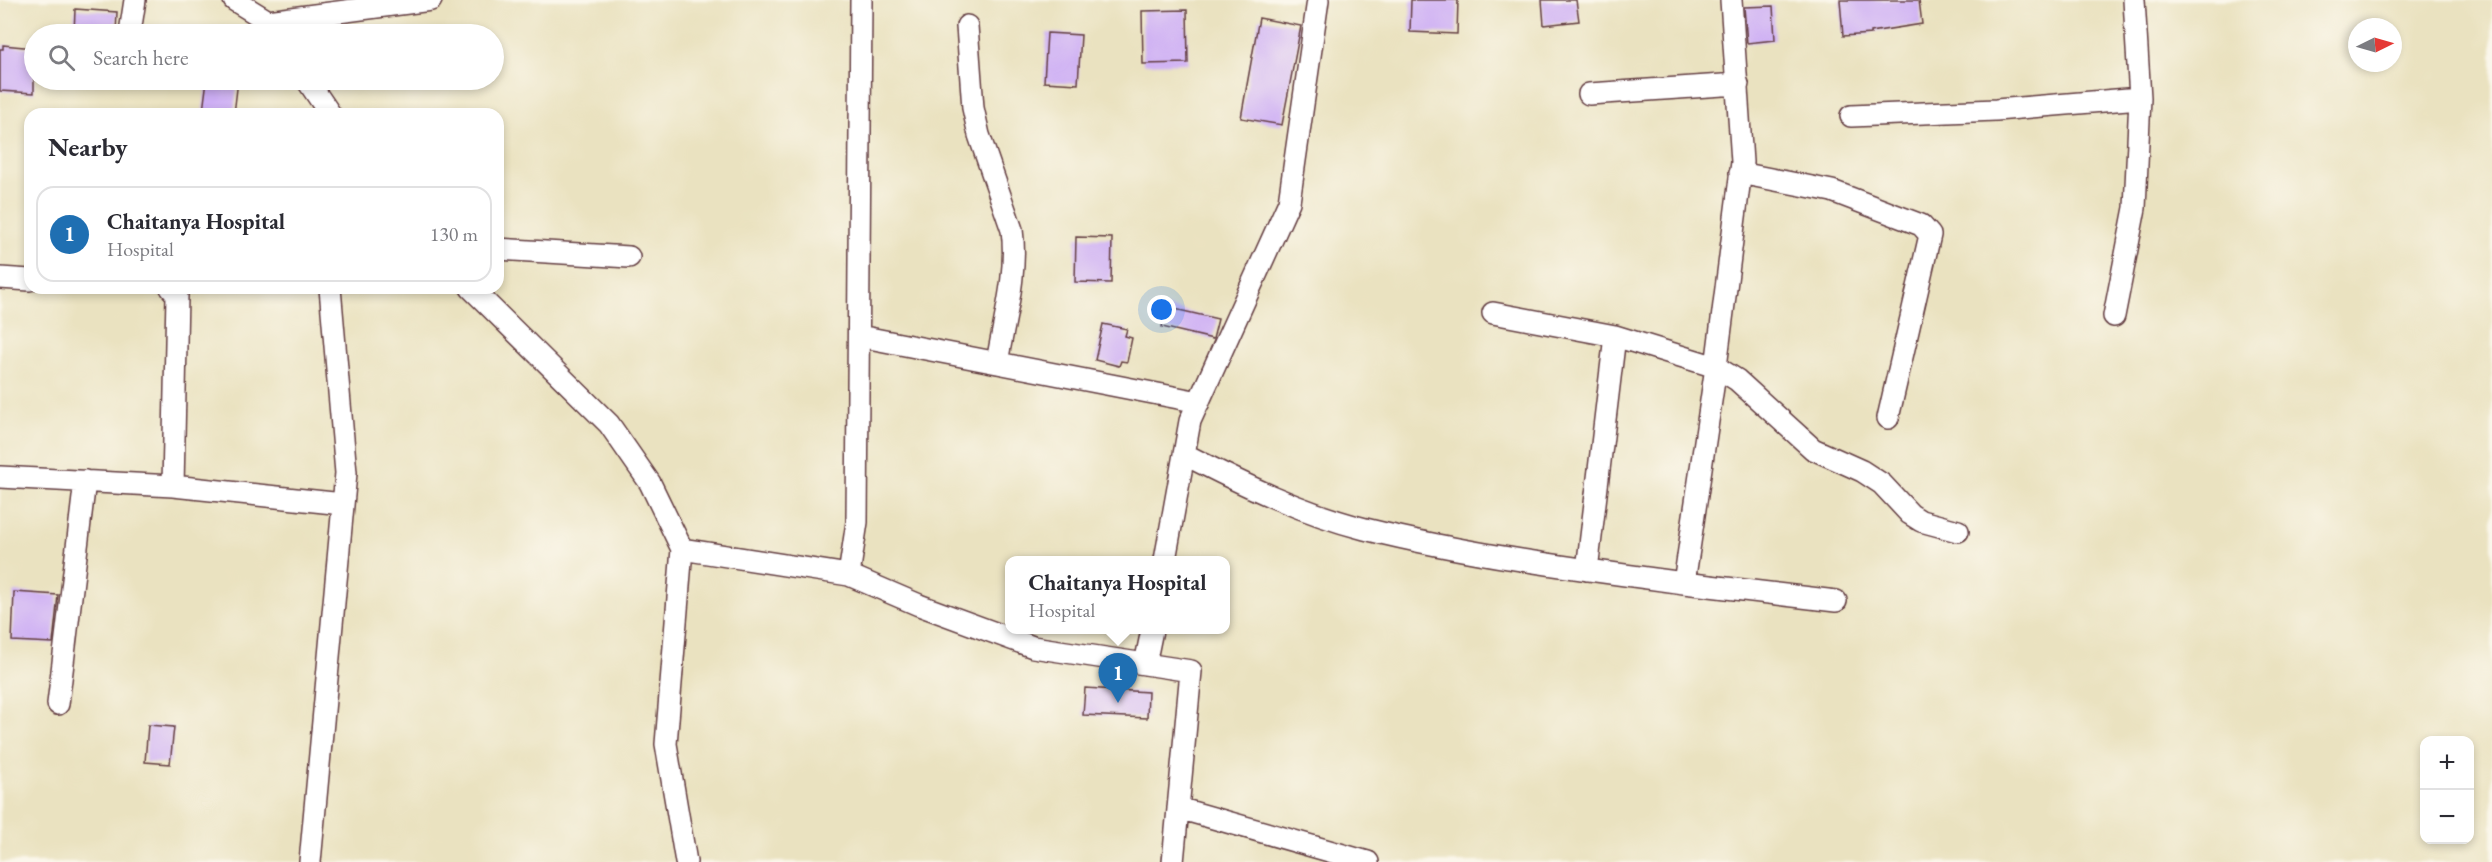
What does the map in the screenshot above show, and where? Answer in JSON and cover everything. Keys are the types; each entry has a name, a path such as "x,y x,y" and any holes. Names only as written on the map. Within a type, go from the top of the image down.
{"street":[{"path":"131,24 135,0"},
{"path":"234,0 267,24"},
{"path":"295,24 431,0"},
{"path":"849,575 857,522 861,0"},
{"path":"1166,556 1190,421 1288,202 1318,0"},
{"path":"1684,583 1716,367 1740,173 1738,84 1731,0"},
{"path":"2114,316 2135,208 2140,98 2134,0"},
{"path":"968,26 973,108 997,191 1012,230 1014,244 1014,261 997,363"},
{"path":"1589,94 1738,84"},
{"path":"314,90 326,108"},
{"path":"1851,116 1996,110 2140,98"},
{"path":"1740,173 1832,191 1921,225 1930,235 1888,418"},
{"path":"504,249 629,257"},
{"path":"0,278 24,280"},
{"path":"173,486 176,294"},
{"path":"310,862 346,473 331,294"},
{"path":"477,294 609,424 650,483 682,549 666,744 686,862"},
{"path":"1492,313 1615,336 1716,367 1737,380 1813,449 1872,477 1882,484 1910,514 1921,521 1958,531"},
{"path":"859,336 1199,402"},
{"path":"1587,570 1615,336"},
{"path":"1184,454 1234,480 1311,512 1363,529 1587,570 1836,601"},
{"path":"0,477 173,486 343,504"},
{"path":"58,704 85,481"},
{"path":"682,549 849,575 919,605 1033,647 1191,670 1173,862"},
{"path":"1145,664 1151,634"},
{"path":"1178,808 1368,862"}],"building":[{"path":"1411,0 1458,0 1457,34 1410,32"},
{"path":"1542,0 1576,0 1579,21 1544,25"},
{"path":"1840,0 1919,0 1922,24 1871,32 1871,34 1843,36"},
{"path":"1773,6 1775,40 1747,43 1744,7"},
{"path":"75,9 117,12 116,24 74,24"},
{"path":"1187,10 1188,63 1143,64 1142,11"},
{"path":"1259,18 1301,26 1282,125 1241,118"},
{"path":"1047,33 1081,35 1078,84 1044,82"},
{"path":"3,45 24,47 24,90 34,90 34,93 0,91 0,49 3,49"},
{"path":"206,90 237,90 235,108 203,108"},
{"path":"1076,237 1112,238 1111,283 1075,282"},
{"path":"1166,307 1218,319 1213,339 1162,327"},
{"path":"1103,324 1127,329 1125,336 1132,338 1127,362 1121,361 1119,366 1095,360"},
{"path":"14,592 58,595 53,643 12,641"},
{"path":"1085,688 1148,692 1147,718 1083,715"},
{"path":"148,725 174,727 170,764 145,762"}],"place":[{"name":"Chaitanya Hospital","path":"1118,703"}]}
